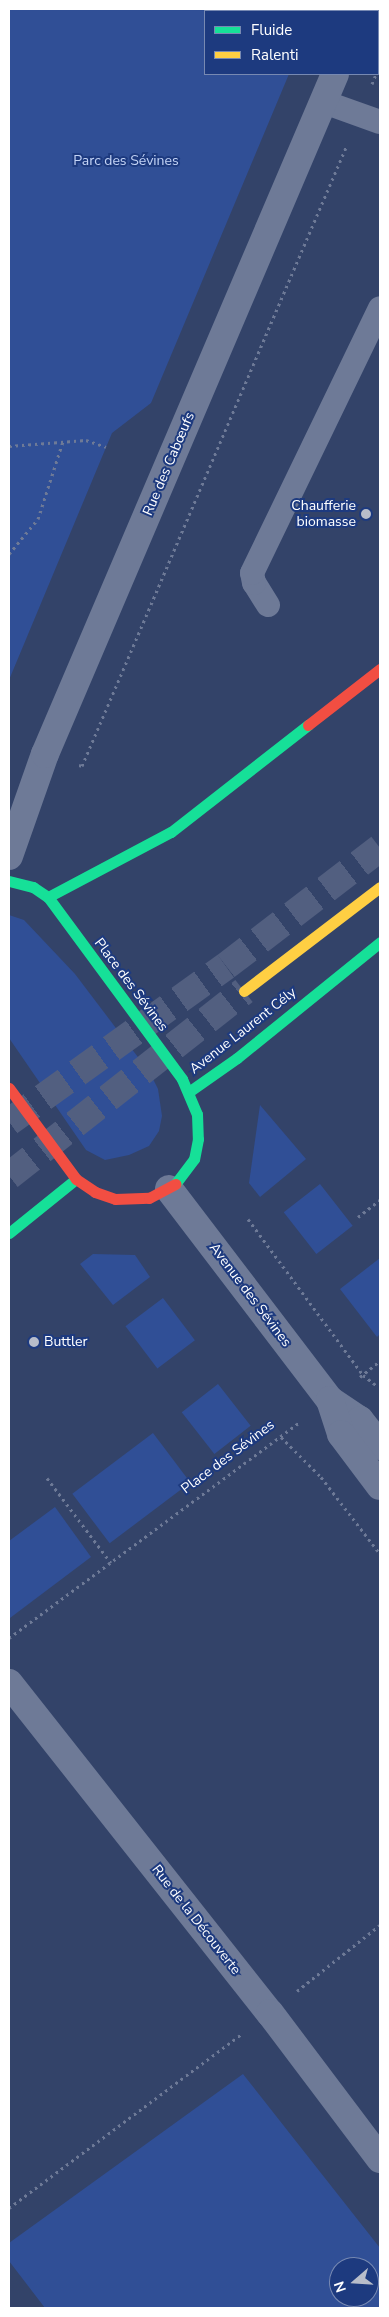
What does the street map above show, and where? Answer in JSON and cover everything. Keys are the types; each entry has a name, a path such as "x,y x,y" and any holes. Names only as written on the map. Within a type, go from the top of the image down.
{"main road":[{"path":"9,881 33,887 48,897 171,832 380,669"},
{"path":"244,991 380,887"},
{"name":"Place des Sévines","path":"48,897 190,1091"},
{"name":"Avenue Laurent Cély","path":"76,1179 95,1192 115,1199 149,1198 169,1189 184,1176 194,1159 198,1139 197,1114 190,1091 238,1058 380,942"},
{"path":"9,1088 76,1179 9,1233"}],"street":[{"name":"Rue des Cabœufs","path":"9,856 45,754 335,75"},
{"name":"Avenue des Sévines","path":"169,1189 330,1400 360,1420 380,1446"},
{"name":"Avenue des Sévines","path":"330,1400 341,1434 380,1486"},
{"name":"Rue de la Découverte","path":"9,1683 270,2013 380,2159"}],"lane":[{"path":"324,102 380,122"},
{"path":"268,606 254,583 252,573 380,308"}],"path":[{"path":"9,446 86,440 106,447"},
{"path":"9,554 38,519 63,441"},
{"path":"358,1217 380,1200"},
{"path":"248,1220 363,1375 380,1388"},
{"name":"Place des Sévines","path":"9,1638 380,1362"},
{"path":"280,1437 320,1477 380,1554"},
{"path":"47,1478 111,1563"},
{"path":"9,2208 270,2013 380,1925"}],"green space":[{"name":"Parc des Sévines","path":"9,9 316,9 204,10 204,75 289,75 151,403 112,433 9,680"},
{"path":"9,915 24,920 75,974 150,1073 158,1089 162,1116 159,1131 149,1146 129,1155 105,1160 86,1150 9,1038"},
{"path":"260,1105 306,1159 260,1197 249,1183"},
{"path":"320,1184 353,1226 316,1254 284,1212"},
{"path":"93,1254 135,1255 150,1277 113,1305 80,1264"},
{"path":"380,1258 380,1334 377,1337 340,1289"},
{"path":"163,1298 195,1340 157,1369 125,1326"},
{"path":"218,1384 251,1426 214,1454 182,1412"},
{"path":"153,1433 190,1483 110,1543 72,1494"},
{"path":"55,1507 91,1557 10,1618 9,1541"},
{"path":"243,2074 380,2248 380,2308 45,2308 9,2261 9,2243"}],"tunnel":[{"path":"9,1122 226,966 380,848"},
{"path":"9,1176 244,991"}],"traffic: fast":[{"path":"48,897 171,832 308,725"},
{"path":"9,881 33,887 48,897 182,1079 197,1114 198,1139 194,1159 175,1184"},
{"path":"190,1091 237,1058 380,942"},
{"path":"9,1233 76,1179"}],"traffic: slow":[{"path":"244,991 380,887"}],"traffic: jam":[{"path":"308,725 380,669"},
{"path":"9,1088 76,1179 95,1192 115,1199 149,1198 175,1184"}],"place":[{"name":"Chaufferie biomasse","path":"366,514"},
{"name":"Buttler","path":"34,1342"}]}
